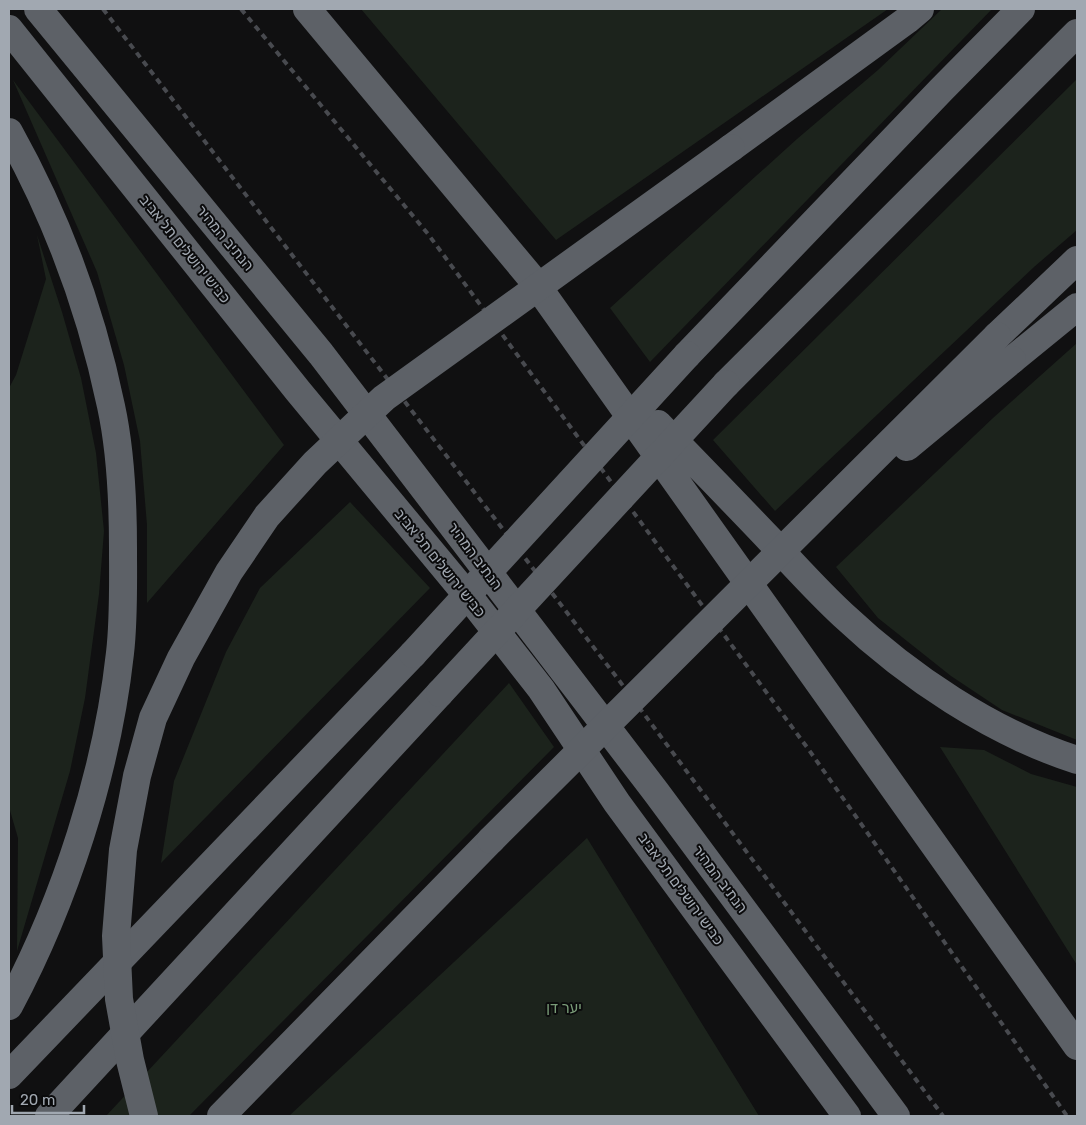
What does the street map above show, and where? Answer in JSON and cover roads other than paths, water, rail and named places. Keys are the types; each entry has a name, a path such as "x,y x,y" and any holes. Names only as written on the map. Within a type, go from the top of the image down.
{"highway":[{"name":"הנתיב המהיר","path":"38,9 321,354 656,792 896,1116"},
{"path":"307,9 534,280 1077,1046"},
{"path":"144,1116 130,1060 119,999 116,936 123,850 137,776 153,718 181,658 229,572 267,516 315,463 384,398 920,9"},
{"path":"9,1075 413,654 687,355 1021,9"},
{"name":"כביש ירושלים תל אביב","path":"9,29 298,390 541,689 617,803 847,1116"},
{"path":"49,1116 726,384 1077,33"},
{"path":"9,132 43,198 63,244 82,294 97,346 112,408 120,474 124,569 120,653 109,728 94,792 68,870 45,930 24,978 9,1006"},
{"path":"222,1116 491,840 997,336 1077,260"},
{"path":"780,552 1077,307"},
{"path":"575,339 842,614 878,646 913,674 963,706 1010,732 1077,760"},
{"path":"795,1044 826,1116"}],"railway":[{"path":"103,9 618,679 943,1116"},
{"path":"241,9 428,234 809,750 1067,1116"}],"park label":[{"name":"יער דן","path":"564,1008"}]}
